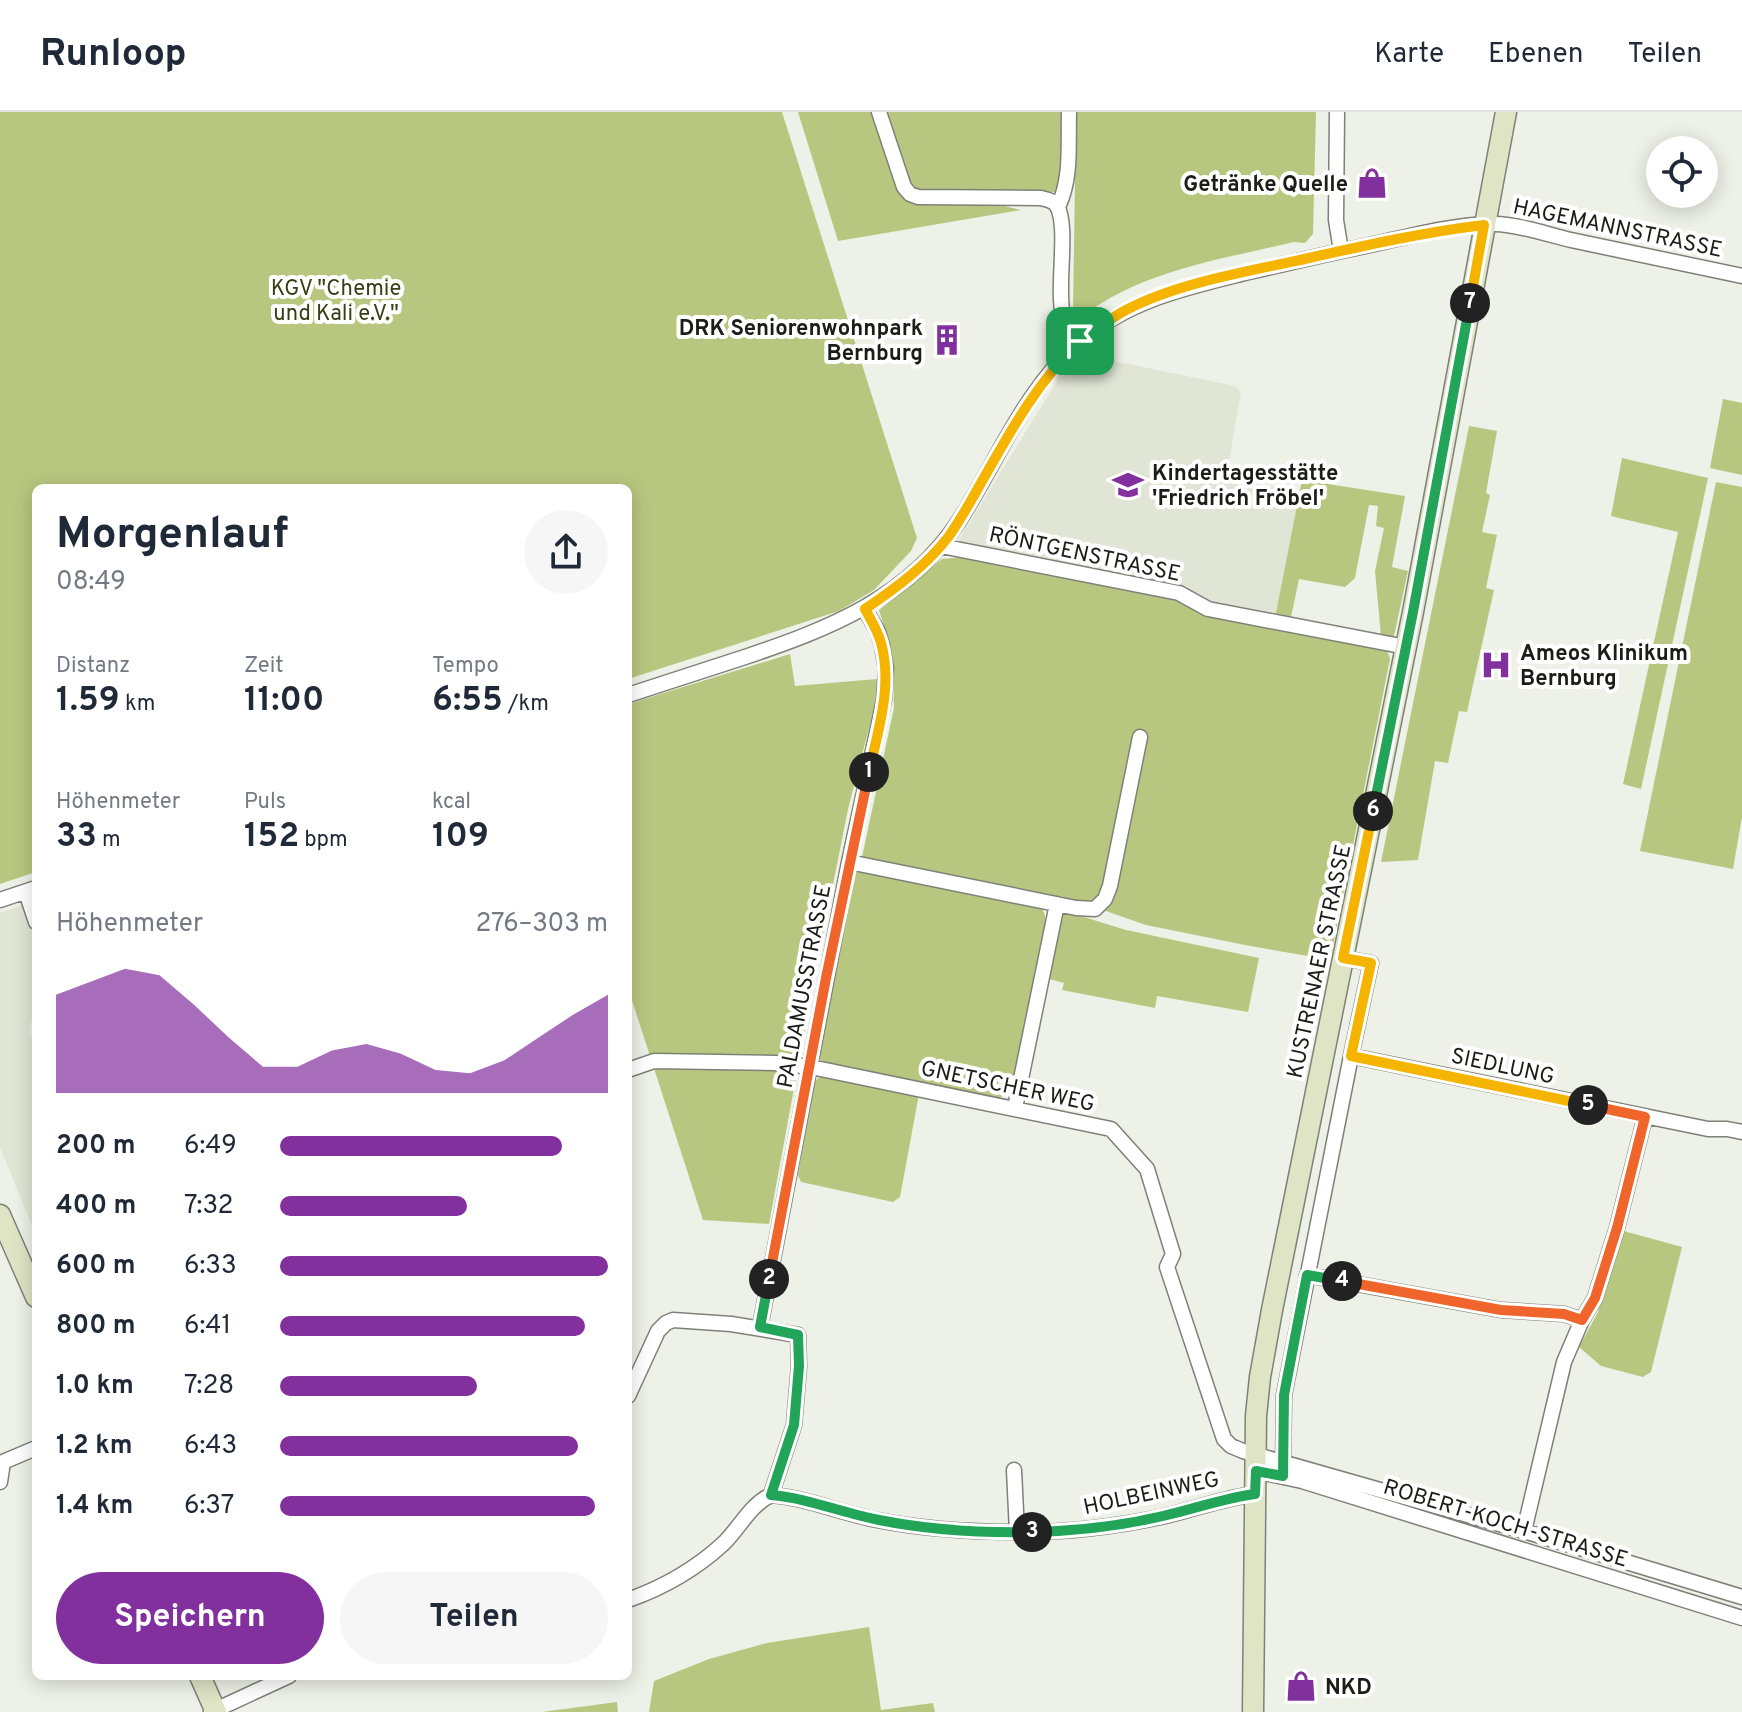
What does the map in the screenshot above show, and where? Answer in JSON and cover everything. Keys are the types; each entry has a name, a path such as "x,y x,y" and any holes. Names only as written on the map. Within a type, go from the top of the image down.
{"street":[{"path":"879,112 904,187 910,194 918,197 1052,200 1058,207 1062,232 1061,305 1064,320 1080,341"},
{"path":"1058,207 1067,181 1069,112"},
{"path":"1337,112 1336,220 1341,251"},
{"name":"KUSTRENAER STRASSE","path":"1253,1712 1256,1416 1260,1377 1406,647 1506,112"},
{"name":"HAGEMANNSTRASSE","path":"632,694 825,628 865,609 904,582 941,546 960,520 1024,409 1060,360 1103,323 1162,295 1341,251 1447,230 1498,224 1742,276"},
{"name":"RÖNTGENSTRASSE","path":"941,546 1179,593 1208,609 1406,647"},
{"name":"PALDAMUSSTRASSE","path":"760,1327 849,862 884,700 886,684 882,645 865,609"},
{"path":"849,862 1082,909 1095,909 1105,899 1110,886 1140,737"},
{"path":"0,900 31,890"},
{"path":"1015,1108 1057,904"},
{"path":"1283,1469 1284,1395 1371,963 1343,958"},
{"name":"SIEDLUNG","path":"1351,1056 1645,1117 1742,1132"},
{"name":"GNETSCHER WEG","path":"632,1069 654,1061 775,1063 811,1067 1111,1129 1147,1169 1173,1254 1167,1267 1224,1439 1256,1463"},
{"path":"1524,1531 1564,1362 1595,1298 1617,1228 1645,1117"},
{"path":"0,1215 32,1288"},
{"path":"1307,1275 1457,1303 1501,1310 1564,1314 1582,1320"},
{"path":"632,1387 658,1331 673,1320 760,1327 798,1335 794,1425 771,1495 761,1500 723,1543 698,1563 652,1591 632,1598"},
{"path":"0,1482 2,1461 32,1450"},
{"path":"1256,1463 1524,1531 1742,1597"},
{"path":"1014,1470 1017,1532"},
{"name":"ROBERT-KOCH-STRASSE","path":"1331,1482 1742,1618"},
{"name":"HOLBEINWEG","path":"771,1495 921,1527 1017,1532 1125,1524 1255,1494"},
{"path":"202,1680 214,1711 280,1680"}],"shaded area":[{"name":"Kindertagesstätte 'Friedrich Fröbel'","path":"1104,359 1235,386 1241,392 1226,479 1300,491 1275,618 1206,601 1185,590 958,541 1059,378"},
{"path":"23,905 32,931 32,1016 29,1033 32,1039 32,1226 0,1147 0,913"}],"green space":[{"name":"KGV \"Chemie und Kali e.V.\"","path":"0,112 782,112 917,538 911,551 874,590 839,611 632,678 632,484 32,484 32,873 0,884"},
{"path":"798,112 872,112 898,190 1021,210 838,241"},
{"path":"886,112 1063,112 1062,179 1059,187 1055,192 915,189 906,181"},
{"path":"1076,112 1316,112 1313,234 1305,243 1294,242 1185,268 1132,287 1084,315 1073,313"},
{"path":"1723,399 1742,403 1742,475 1710,468"},
{"path":"1469,426 1497,431 1486,493 1490,495 1482,532 1497,535 1486,588 1494,590 1467,712 1459,711 1448,763 1435,761 1418,860 1381,862"},
{"path":"1622,458 1708,478 1641,789 1623,784 1678,532 1611,516"},
{"path":"1302,480 1405,496 1392,567 1408,571 1394,636 1386,639 1381,636 1375,571 1384,528 1376,526 1378,506 1369,505 1355,578 1345,587 1299,579 1290,622 1275,618"},
{"path":"1716,482 1742,487 1742,817 1733,869 1640,851"},
{"path":"963,557 1167,594 1195,610 1376,645 1387,650 1390,659 1332,951 1319,958 1245,945 1146,925 1083,903 862,857 894,708 892,653 879,610 942,559"},
{"path":"790,654 795,686 877,679 876,701 848,809 813,985 769,1224 703,1220 632,1000 632,703"},
{"path":"854,870 1037,905 1043,911 1045,924 1014,1083 1003,1096 992,1100 822,1064 818,1056"},
{"path":"1068,912 1126,930 1259,958 1248,1012 1157,996 1155,1008 1062,990 1064,983 1049,979 1058,920"},
{"path":"822,1075 919,1094 900,1197 893,1202 801,1182 798,1175 813,1087"},
{"path":"1620,1230 1682,1247 1651,1372 1643,1377 1601,1366 1579,1347 1598,1312"},
{"path":"869,1627 881,1710 933,1703 935,1712 649,1712 654,1681 709,1659 767,1643"},
{"path":"617,1702 618,1712 542,1712"}],"place":[{"name":"Getränke Quelle","path":"1372,183"},
{"name":"DRK Seniorenwohnpark Bernburg","path":"947,340"},
{"name":"Kindertagesstätte 'Friedrich Fröbel'","path":"1128,485"},
{"name":"Ameos Klinikum Bernburg","path":"1496,665"},
{"name":"NKD","path":"1301,1686"}],"route":[{"path":"1484,225 1413,612 1343,958 1371,963 1351,1056 1645,1117 1617,1228 1595,1298 1582,1320 1564,1314 1501,1310 1457,1303 1307,1275 1284,1395 1283,1476 1256,1471 1255,1494 1125,1524 1017,1532 921,1527 771,1495 794,1425 798,1335 760,1327 826,978 884,700 886,669 882,645 865,609 904,582 950,535 1024,409 1060,360 1080,341 1128,309 1194,285 1381,243 1484,225"}]}
